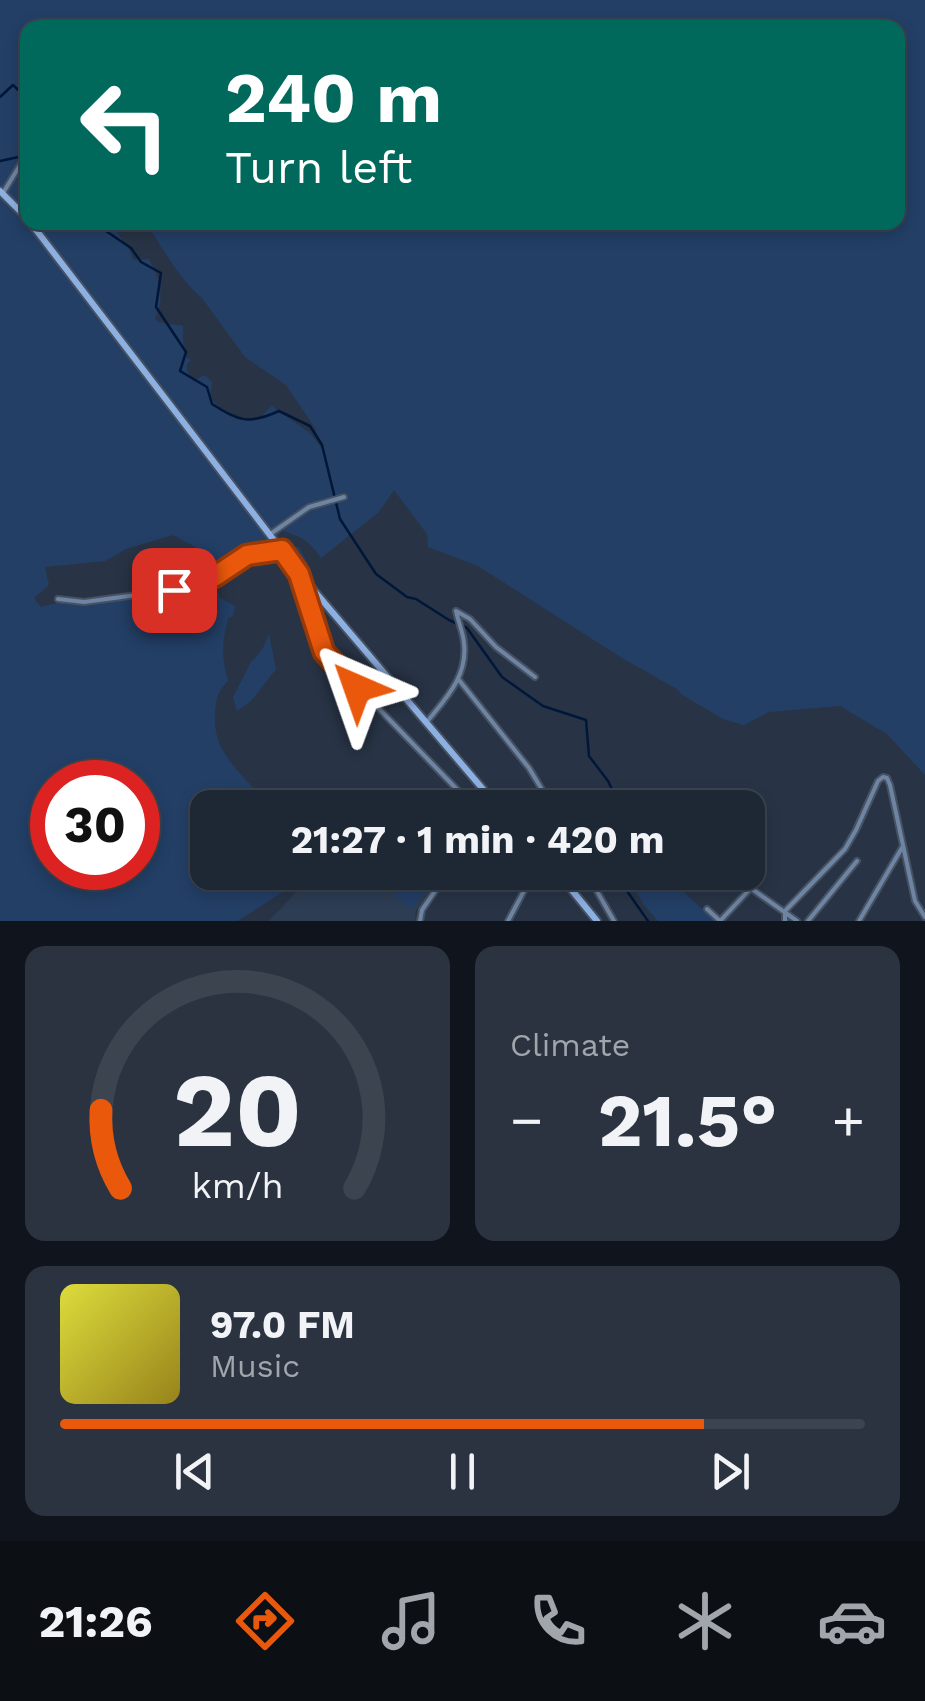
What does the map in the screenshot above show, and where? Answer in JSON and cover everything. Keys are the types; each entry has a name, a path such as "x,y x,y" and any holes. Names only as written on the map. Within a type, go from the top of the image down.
{"main road":[{"path":"1,192 20,212"},
{"path":"36,230 299,574 484,790"},
{"path":"572,890 598,921"}],"street":[{"path":"1,192 20,164"},
{"path":"270,535 309,507 341,498"},
{"path":"58,600 84,602 174,590 214,577 247,555 282,550"},
{"path":"299,574 324,652 458,790"},
{"path":"426,722 460,680 464,640 456,611 535,677"},
{"path":"460,680 542,790"},
{"path":"784,921 785,911 845,849 878,781 884,777 916,901 925,918"},
{"path":"859,921 903,846"},
{"path":"810,920 857,862"},
{"path":"420,921 422,910 436,890"},
{"path":"508,921 524,890"},
{"path":"596,890 614,921"},
{"path":"707,910 720,920 749,890"},
{"path":"752,890 797,921"},
{"path":"810,920 819,921"}],"shaded area":[{"path":"0,0 925,0 925,775 887,734 840,706 769,712 744,725 723,719 478,566 428,547 427,534 394,490 379,512 321,558 304,540 282,530 276,538 278,545 287,551 299,547 308,564 292,578 278,555 244,558 215,580 220,598 235,606 224,635 228,681 216,702 216,731 225,754 254,790 190,790 190,890 286,890 238,921 0,921","holes":["20,20 905,20 905,230 151,230 245,357 286,385 315,428 323,450 310,433 272,405 258,420 242,420 225,412 210,398 212,382 205,375 192,378 187,371 191,360 184,356 183,326 158,322 155,318 160,287 149,259 133,260 116,230 20,230","173,535 197,548 219,569 178,588 94,601 62,599 41,607 34,598 49,585 45,567 105,561 126,549"]},
{"path":"269,634 276,669 251,701 237,711 233,697"},
{"path":"298,890 431,890 416,911 415,921 269,921"},
{"path":"398,890 426,890 412,909 394,896"},
{"path":"635,890 682,890 715,921 658,921"}],"waterway":[{"path":"0,97 13,85 20,92"},
{"path":"0,161 20,157"},
{"path":"106,230 131,248 141,262 161,273 156,307 186,352 180,371 207,387 212,404 237,417 259,418 279,411 310,426 322,445 340,519 376,574 407,597 467,628 502,677 543,706 586,720 589,756 612,790"},
{"path":"626,890 648,921"}],"route":[{"path":"174,590 214,577 247,555 282,550 299,574 324,652 357,688"}]}
